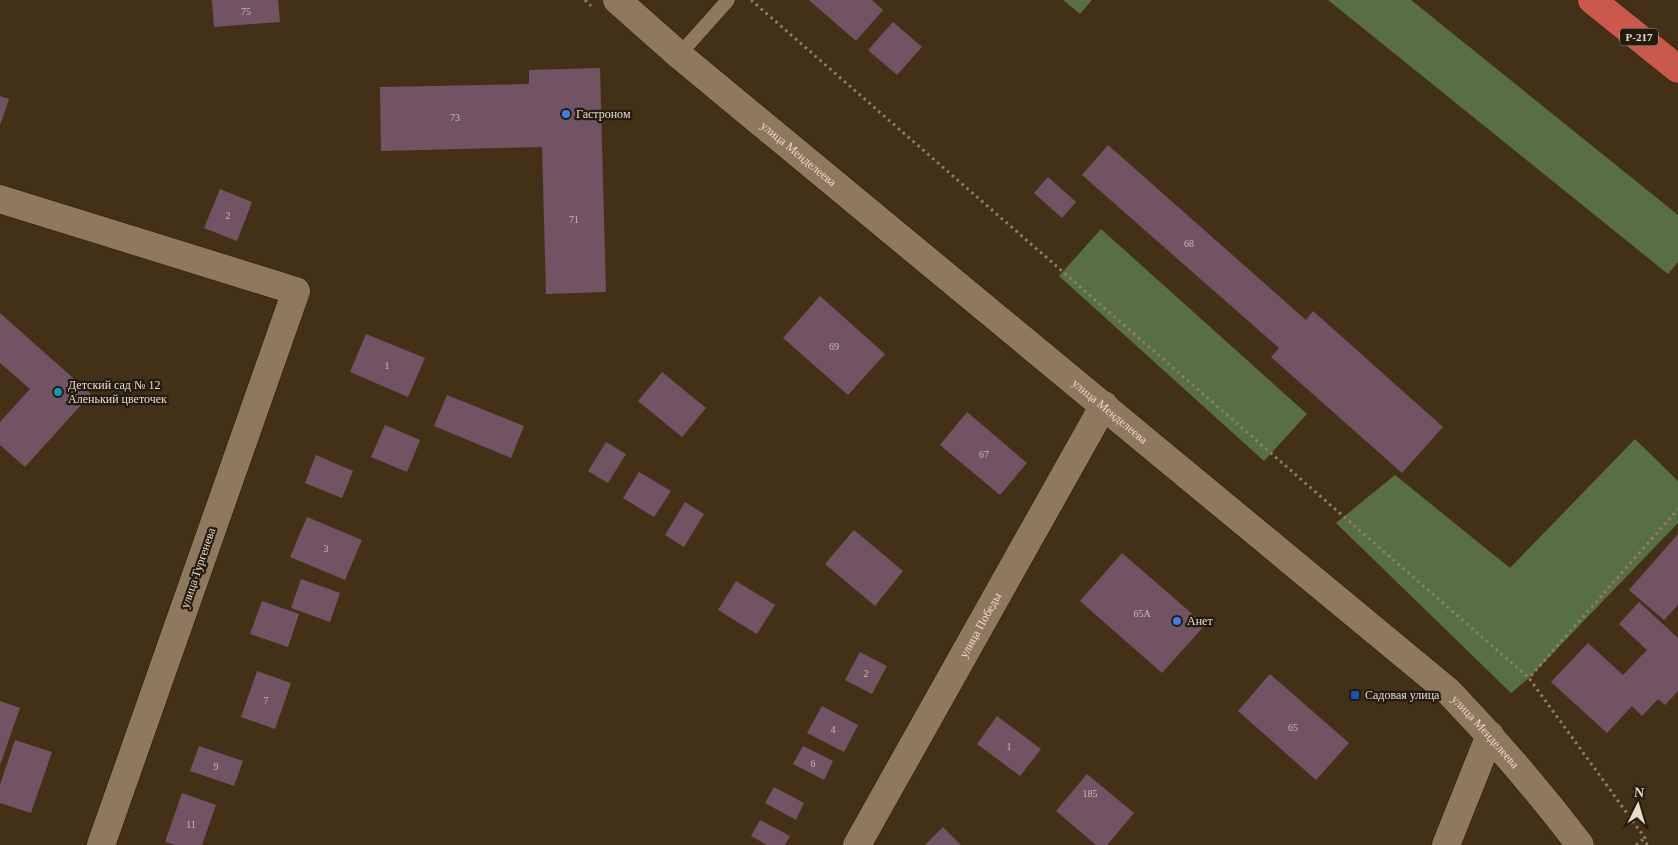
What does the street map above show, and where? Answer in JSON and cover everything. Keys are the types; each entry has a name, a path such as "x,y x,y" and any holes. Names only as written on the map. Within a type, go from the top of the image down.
{"highway":[{"name":"Р-217","path":"1603,2 1678,69"}],"street":[{"name":"улица Менделеева","path":"616,0 679,55 1448,691 1490,735 1546,799 1580,845"},
{"name":"улица Тургенева","path":"0,198 296,292 101,845"},
{"name":"улица Победы","path":"857,845 1104,405"},
{"path":"1446,845 1490,735"}],"lane":[{"path":"679,55 728,0"}],"path":[{"path":"751,0 1529,678 1645,838 1647,845"},
{"path":"1529,678 1678,509"},
{"path":"1636,845 1645,838"}],"green space":[{"path":"1063,0 1092,0 1080,14"},
{"path":"1328,0 1411,0 1678,215 1678,262 1668,274"},
{"path":"1101,229 1307,414 1264,461 1059,276"},
{"path":"1635,439 1678,481 1678,523 1529,678 1511,693 1336,523 1395,475 1510,568"}],"building":[{"path":"212,0 278,0 280,22 214,27"},
{"path":"809,0 872,0 883,10 856,41"},
{"path":"893,22 922,47 897,75 868,50"},
{"path":"600,68 606,292 546,294 542,147 381,151 380,87 529,84 529,70"},
{"path":"0,96 9,99 0,125"},
{"path":"1108,145 1306,320 1313,311 1443,427 1402,473 1271,357 1279,348 1082,175"},
{"path":"1048,177 1076,202 1062,218 1034,193"},
{"path":"220,189 252,202 237,241 204,228"},
{"path":"820,296 885,354 848,395 783,338"},
{"name":"Детский сад № 12 Аленький цветочек","path":"0,313 91,394 25,467 0,445 0,422 30,389 0,363"},
{"path":"366,334 425,358 408,397 350,372"},
{"path":"662,372 706,408 682,437 638,401"},
{"path":"447,395 524,426 511,458 434,426"},
{"path":"967,412 1027,463 1000,495 940,445"},
{"path":"385,425 420,440 407,472 371,457"},
{"path":"606,442 626,454 608,483 588,471"},
{"path":"316,455 353,471 342,498 305,483"},
{"path":"639,472 671,491 654,517 623,498"},
{"path":"685,502 704,514 684,547 665,535"},
{"path":"307,517 362,540 345,580 290,557"},
{"path":"854,530 903,571 875,606 825,564"},
{"path":"1678,534 1678,605 1664,620 1629,590"},
{"path":"1122,553 1205,625 1162,673 1080,601"},
{"path":"301,579 340,593 330,622 291,608"},
{"path":"736,581 775,605 757,634 718,610"},
{"path":"262,601 299,614 288,647 250,634"},
{"path":"1639,602 1678,638 1678,691 1665,705 1658,699 1642,716 1632,706 1607,733 1551,682 1588,643 1623,675 1647,650 1619,624"},
{"path":"860,652 887,666 872,694 845,680"},
{"path":"257,671 291,683 275,729 241,717"},
{"path":"1270,674 1349,743 1316,780 1238,711"},
{"path":"0,701 20,708 0,765"},
{"path":"822,706 858,725 844,752 807,733"},
{"path":"997,716 1041,749 1020,776 977,744"},
{"path":"15,740 52,752 31,813 0,803 0,785"},
{"path":"199,746 243,761 234,786 190,771"},
{"path":"803,746 833,761 824,780 793,764"},
{"path":"1087,774 1134,813 1107,845 1096,845 1056,811"},
{"path":"774,787 804,803 796,820 765,803"},
{"path":"182,793 216,805 202,845 175,845 165,842"},
{"path":"760,820 790,836 785,845 767,845 751,836"},
{"path":"943,827 961,845 925,845"}],"place":[{"name":"Гастроном","path":"566,114"},
{"name":"Детский сад № 12 Аленький цветочек","path":"58,392"},
{"name":"Анет","path":"1177,621"},
{"name":"Садовая улица","path":"1355,695"}]}
